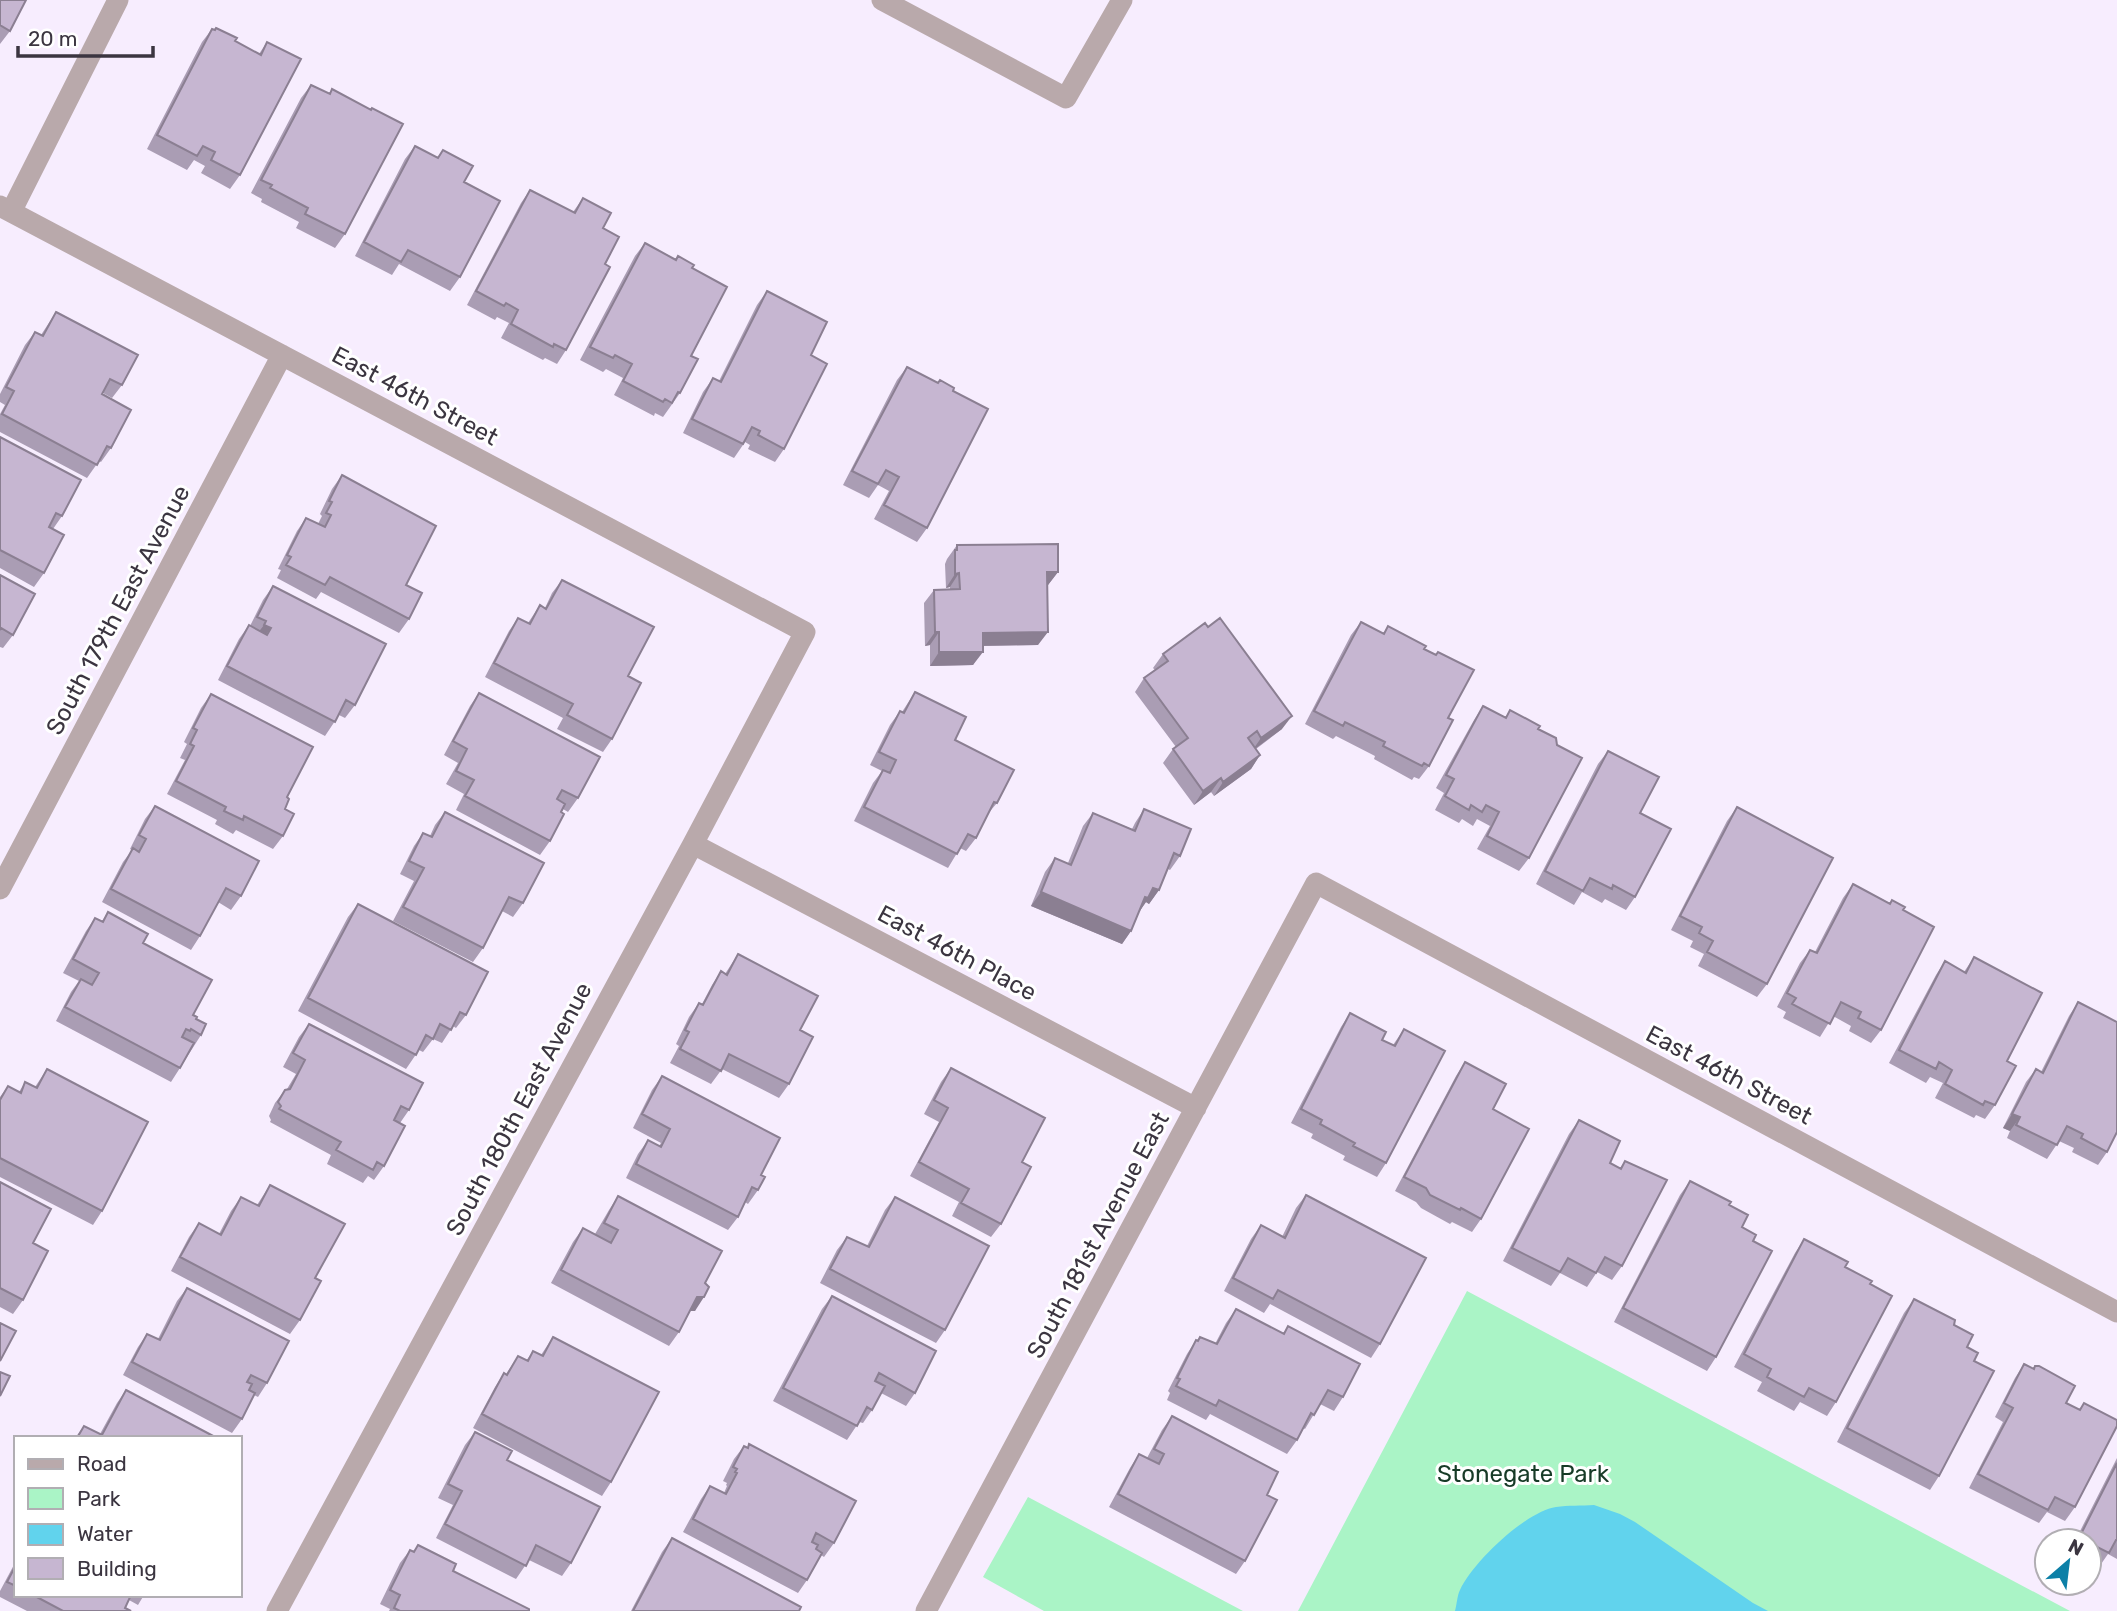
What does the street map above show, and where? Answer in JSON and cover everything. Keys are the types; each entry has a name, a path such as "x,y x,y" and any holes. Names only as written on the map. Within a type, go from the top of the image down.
{"street":[{"path":"5,209 118,0"},
{"path":"882,0 1066,98 1122,0"},
{"name":"East 46th Street","path":"5,209 805,632"},
{"name":"South 179th East Avenue","path":"0,889 282,355"},
{"name":"South 180th East Avenue","path":"277,1611 805,632"},
{"name":"East 46th Place","path":"693,844 1196,1108"},
{"name":"East 46th Street","path":"1316,883 2117,1312"},
{"name":"South 181st Avenue East","path":"926,1611 1316,883"}],"green space":[{"name":"Stonegate Park","path":"1467,1291 2033,1591 2033,1597 2044,1597 2070,1611 1298,1611"},
{"path":"1028,1497 1243,1611 1044,1611 983,1577"}],"water":[{"path":"1594,1505 1635,1522 1768,1611 1455,1611 1459,1592 1476,1566 1515,1528 1556,1507"}],"building":[{"path":"0,0 26,0 10,31 0,25"},
{"path":"216,28 237,38 235,41 261,55 267,42 301,59 240,175 211,160 215,152 203,146 197,156 157,135 212,29"},
{"path":"311,85 330,94 332,89 403,124 345,234 305,214 308,208 270,188 272,185 261,180"},
{"path":"415,146 438,158 443,150 473,166 464,182 500,201 460,277 408,250 401,262 364,242"},
{"path":"530,190 575,213 583,198 611,213 603,228 619,237 605,264 610,267 566,350 554,344 553,347 511,324 518,310 506,303 504,306 476,291"},
{"path":"645,243 676,260 678,256 694,265 692,268 727,287 691,356 698,359 672,403 665,399 663,402 623,381 632,364 590,347"},
{"path":"767,291 827,322 811,355 827,364 784,449 758,435 760,431 752,427 743,444 692,419 713,378 721,382"},
{"path":"56,312 138,355 122,385 110,379 102,394 131,410 111,448 107,446 97,465 2,414 14,391 6,387 35,332 43,336"},
{"path":"907,367 938,383 940,380 954,388 953,391 988,409 927,528 884,505 899,477 886,470 878,484 852,471"},
{"path":"0,437 81,480 62,516 56,513 49,527 64,535 44,573 0,550"},
{"path":"342,475 436,526 406,585 422,593 409,619 330,577 325,585 286,565 291,557 287,555 306,518 325,527 331,515 326,513 332,502 329,501"},
{"path":"1058,544 1058,572 1047,572 1048,632 983,633 983,652 939,652 939,632 935,632 934,590 960,589 959,573 955,574 957,545"},
{"path":"0,575 35,594 13,635 1,628 0,630"},
{"path":"562,580 654,627 628,676 641,683 612,739 567,715 573,704 494,663 518,618 530,624 540,605 546,609"},
{"path":"273,586 386,644 355,705 346,700 335,722 227,666 249,625 267,635 271,628 264,625 266,621 257,617"},
{"path":"1220,618 1292,716 1261,738 1257,731 1248,738 1260,755 1223,782 1221,778 1203,791 1173,749 1188,738 1144,678 1168,661 1163,654 1205,623 1208,627"},
{"path":"1361,622 1384,634 1388,626 1426,646 1424,649 1436,655 1438,652 1474,670 1448,718 1453,720 1429,766 1424,763 1422,766 1383,746 1385,742 1345,722 1343,726 1314,711"},
{"path":"915,692 966,717 955,740 1014,770 976,838 968,834 957,854 864,807 883,770 890,773 896,760 879,752 900,711 904,713"},
{"path":"479,693 600,757 578,798 562,790 557,799 565,804 561,812 564,814 550,841 465,796 474,780 456,771 467,749 453,741"},
{"path":"211,694 313,747 287,797 289,799 285,809 294,814 283,836 244,816 243,820 224,811 226,807 176,781 194,746 190,744 197,730 193,728"},
{"path":"1483,706 1506,718 1510,710 1540,726 1538,729 1556,738 1557,745 1582,758 1529,858 1487,836 1499,812 1486,805 1482,812 1471,805 1469,810 1445,796 1454,779 1446,775"},
{"path":"1608,751 1659,777 1640,813 1671,829 1635,897 1613,885 1612,889 1590,878 1583,891 1545,871"},
{"path":"155,806 259,861 241,896 226,888 200,936 111,889 133,848 139,852 146,839 139,835"},
{"path":"1737,807 1833,858 1767,984 1707,952 1713,941 1699,933 1702,927 1680,916"},
{"path":"1144,809 1191,829 1180,856 1174,853 1159,890 1153,888 1148,898 1145,897 1131,931 1041,892 1055,858 1071,865 1093,813 1135,831"},
{"path":"445,812 544,863 523,903 509,897 483,948 403,907 424,868 409,861 423,833 432,837"},
{"path":"1853,884 1890,904 1892,900 1905,907 1903,910 1934,927 1881,1030 1858,1018 1861,1012 1841,1002 1830,1024 1792,1004 1796,998 1787,993 1810,950 1817,953"},
{"path":"358,904 488,972 466,1015 460,1012 451,1030 440,1024 433,1039 426,1035 416,1055 308,998"},
{"path":"108,912 148,934 143,943 212,980 193,1015 206,1024 201,1035 186,1029 182,1037 194,1043 180,1068 65,1007 81,979 92,985 99,973 73,959 95,918 103,922"},
{"path":"738,954 818,996 800,1030 813,1037 789,1084 729,1054 721,1071 680,1049 689,1032 685,1030 699,1003 703,1005 721,971 727,975"},
{"path":"1974,957 2042,993 2007,1061 2016,1066 1995,1105 1985,1101 1983,1105 1945,1084 1952,1070 1939,1062 1936,1069 1899,1050 1945,961 1966,973"},
{"path":"2078,1002 2117,1022 2117,1132 2107,1152 2081,1138 2083,1134 2067,1126 2057,1145 2016,1125 2020,1117 2012,1114 2036,1069 2043,1073"},
{"path":"1350,1013 1386,1032 1382,1040 1395,1046 1404,1029 1445,1051 1386,1163 1353,1146 1355,1143 1320,1124 1322,1120 1301,1109"},
{"path":"309,1024 423,1083 409,1110 401,1106 394,1120 405,1126 384,1166 377,1162 373,1170 336,1150 341,1142 279,1109 281,1106 278,1102 285,1090 290,1089 305,1060 293,1053"},
{"path":"1465,1062 1506,1084 1493,1109 1529,1129 1481,1219 1430,1195 1426,1188 1404,1177"},
{"path":"951,1068 1045,1118 1022,1162 1031,1167 1001,1224 961,1203 969,1189 919,1162 948,1108 934,1100"},
{"path":"47,1069 148,1122 102,1211 0,1158 0,1100 8,1086 21,1093 25,1082 37,1088"},
{"path":"662,1076 780,1138 761,1175 765,1177 758,1190 752,1187 738,1217 636,1164 648,1140 661,1147 670,1129 642,1114"},
{"path":"1579,1120 1620,1141 1610,1163 1621,1169 1625,1161 1667,1180 1622,1266 1605,1257 1596,1273 1568,1258 1560,1272 1512,1248"},
{"path":"1690,1181 1731,1202 1729,1205 1748,1215 1742,1227 1756,1235 1753,1241 1772,1251 1716,1357 1623,1308"},
{"path":"0,1182 51,1209 33,1243 48,1251 23,1300 0,1288"},
{"path":"270,1185 345,1224 315,1278 321,1281 300,1320 180,1257 199,1223 221,1235 241,1197 259,1206"},
{"path":"1306,1195 1426,1258 1380,1344 1278,1290 1273,1299 1233,1278 1261,1225 1285,1238"},
{"path":"618,1196 722,1251 705,1283 709,1287 704,1297 697,1297 679,1332 561,1270 583,1228 611,1243 618,1230 604,1223"},
{"path":"895,1197 989,1246 945,1330 830,1269 847,1237 869,1247"},
{"path":"1804,1239 1848,1262 1845,1267 1872,1281 1870,1284 1892,1296 1836,1402 1809,1388 1804,1397 1767,1377 1771,1369 1744,1354"},
{"path":"187,1288 289,1341 267,1383 251,1375 247,1382 252,1384 249,1390 255,1393 242,1419 132,1362 147,1334 160,1340"},
{"path":"832,1296 936,1351 915,1393 879,1373 875,1381 885,1386 872,1410 867,1407 857,1426 783,1388"},
{"path":"1914,1299 1955,1320 1954,1325 1973,1335 1967,1347 1978,1353 1974,1361 1994,1371 1939,1476 1847,1428"},
{"path":"1236,1309 1284,1334 1288,1326 1360,1364 1343,1397 1328,1390 1314,1415 1311,1413 1297,1440 1219,1400 1216,1406 1176,1386 1180,1379 1177,1378 1196,1340 1200,1337 1217,1344"},
{"path":"0,1323 16,1331 0,1361"},
{"path":"553,1337 659,1392 611,1482 482,1414 504,1373 507,1375 518,1356 528,1361 533,1351 543,1356"},
{"path":"2024,1364 2034,1369 2039,1366 2075,1386 2066,1403 2080,1410 2084,1403 2117,1420 2117,1426 2075,1507 2055,1497 2048,1510 1978,1474 2013,1408 2004,1403"},
{"path":"0,1372 10,1376 0,1396"},
{"path":"126,1390 213,1436 78,1436 84,1426 102,1435"},
{"path":"1172,1416 1278,1472 1267,1495 1277,1500 1245,1561 1118,1494 1139,1454 1159,1464 1164,1454 1154,1449"},
{"path":"475,1432 512,1451 507,1460 600,1507 571,1563 536,1545 526,1566 445,1524 462,1491 448,1484"},
{"path":"749,1444 856,1501 834,1543 816,1533 812,1542 818,1545 816,1549 822,1553 807,1580 693,1519 710,1486 726,1494 737,1473 737,1469 733,1467 744,1446 748,1448"},
{"path":"2117,1463 2117,1540 2109,1553 2103,1550 2103,1527 2085,1527"},
{"path":"672,1538 801,1607 799,1611 633,1611"},
{"path":"418,1545 456,1564 453,1571 529,1611 400,1611 394,1608 400,1595 390,1590 410,1550 414,1552"},
{"path":"14,1569 14,1585 7,1582"},
{"path":"37,1597 130,1597 125,1608 131,1611 63,1611"}]}
